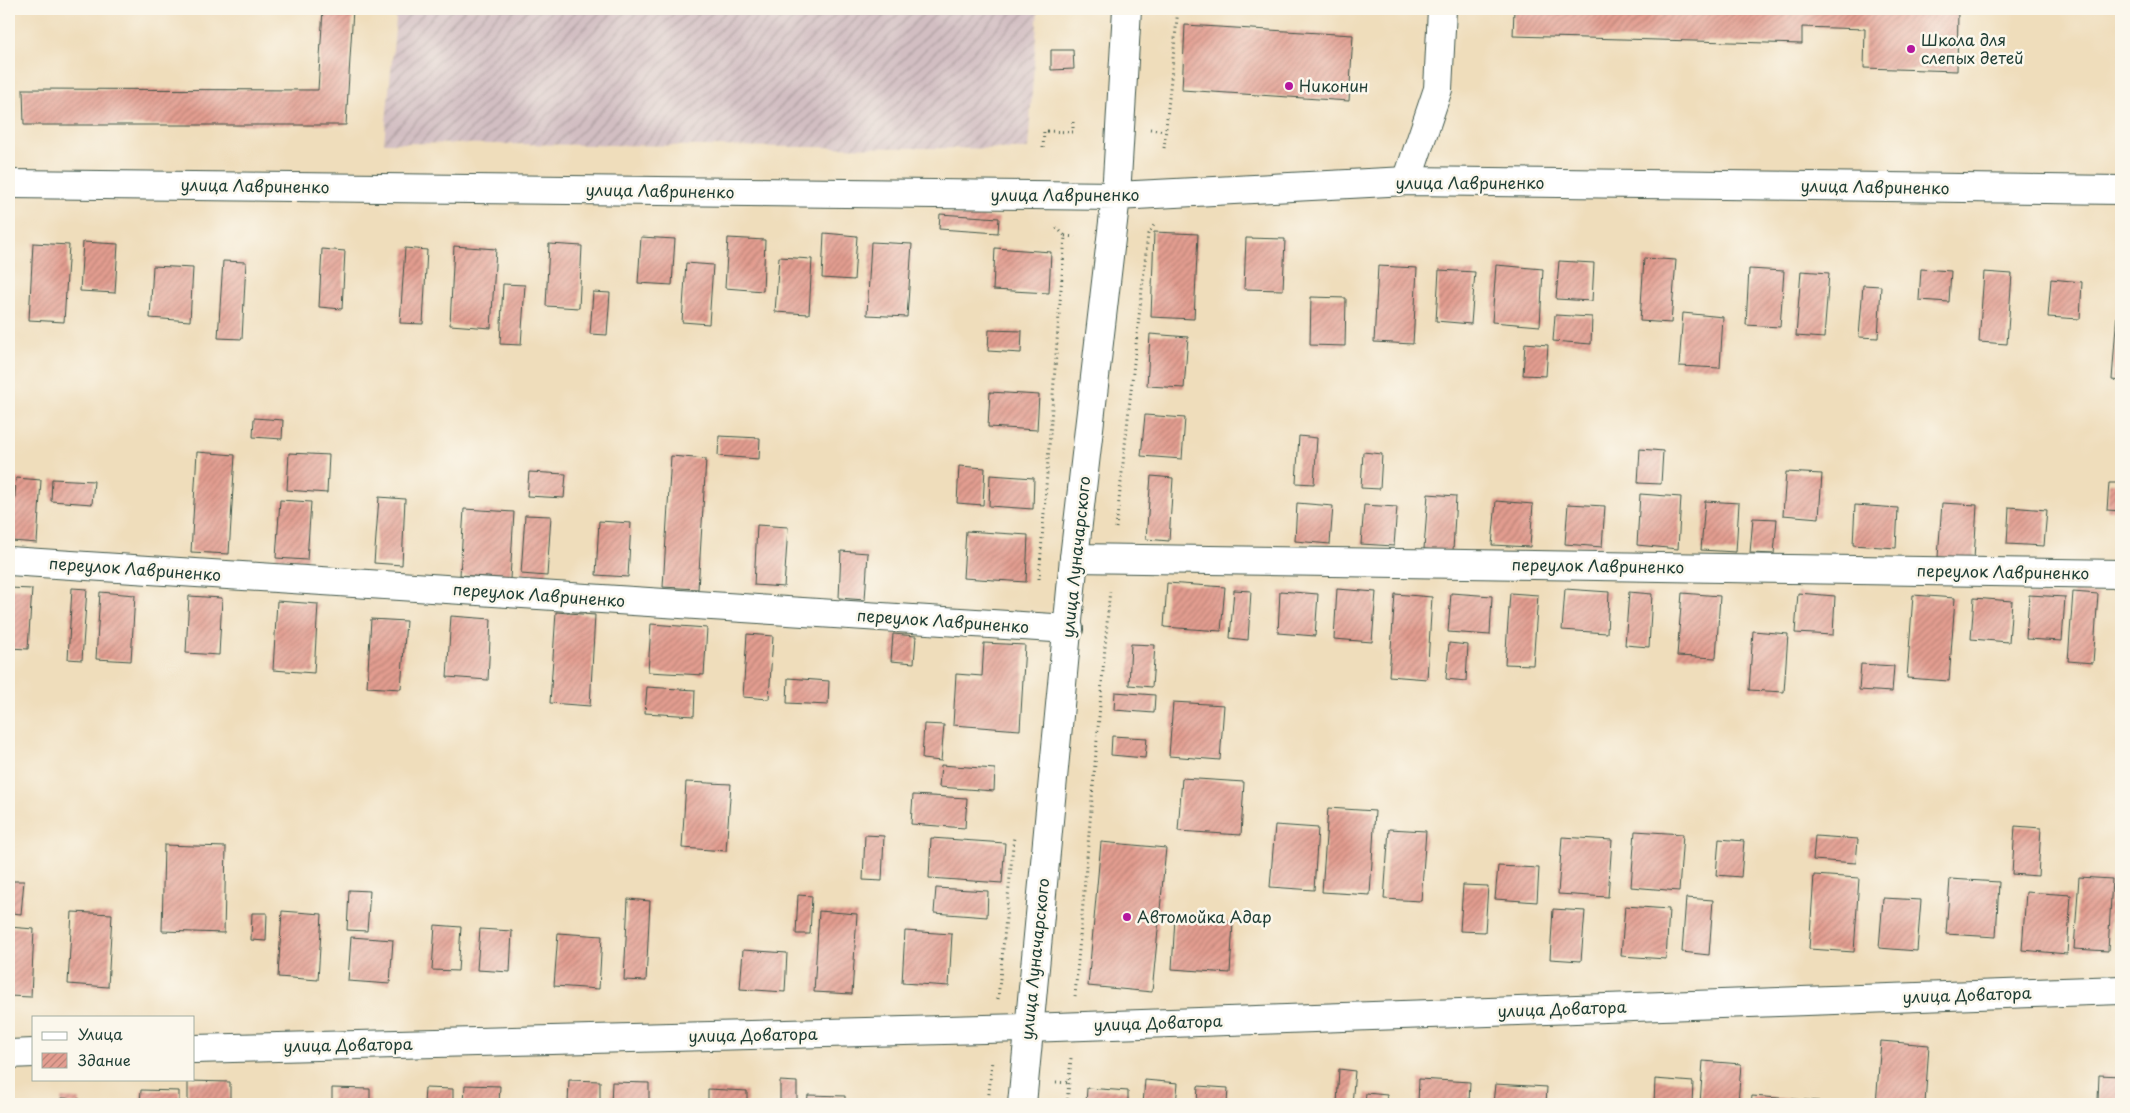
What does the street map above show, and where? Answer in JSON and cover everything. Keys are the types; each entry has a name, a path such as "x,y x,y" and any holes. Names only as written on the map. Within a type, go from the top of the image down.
{"street":[{"name":"улица Луначарского","path":"1022,1104 1027,1028 1069,629 1074,558 1116,196 1127,9"},
{"path":"1407,182 1438,90 1442,9"},
{"name":"улица Лавриненко","path":"9,184 1116,196 1407,182 2121,190"},
{"name":"переулок Лавриненко","path":"1074,558 2121,574"},
{"name":"переулок Лавриненко","path":"9,561 1069,629"},
{"name":"улица Доватора","path":"195,1049 1027,1028 2121,990"},
{"path":"9,1054 32,1053"}],"path":[{"path":"1164,148 1178,9"},
{"path":"1042,148 1044,131 1073,132 1073,121"},
{"path":"1145,128 1166,131"},
{"path":"1067,1104 1113,560 1148,234 1156,221"},
{"path":"1065,236 1075,237"},
{"path":"1053,1081 1070,1083"}],"shaded area":[{"path":"397,9 1038,9 1028,149 384,143"}],"building":[{"path":"323,9 353,9 346,125 24,125 23,89 318,90"},
{"path":"1514,9 1958,9 1957,71 1864,68 1865,29 1802,27 1802,44 1513,36"},
{"path":"1185,25 1353,35 1349,101 1182,90"},
{"path":"1051,50 1073,50 1074,69 1051,70"},
{"path":"940,214 999,218 998,233 939,229"},
{"path":"1154,232 1198,234 1194,319 1151,317"},
{"path":"824,233 857,236 854,280 822,278"},
{"path":"641,237 675,239 672,285 638,283"},
{"path":"728,238 765,240 763,291 725,288"},
{"path":"1246,238 1285,239 1283,290 1244,289"},
{"path":"83,242 118,244 115,293 80,291"},
{"path":"871,242 912,244 907,317 867,315"},
{"path":"33,243 69,245 64,322 29,320"},
{"path":"549,244 582,246 579,308 546,306"},
{"path":"454,246 496,249 491,328 450,325"},
{"path":"405,248 427,250 423,324 400,323"},
{"path":"995,248 1051,252 1049,293 993,290"},
{"path":"322,249 345,251 342,309 319,307"},
{"path":"779,257 812,259 809,314 775,312"},
{"path":"1644,258 1676,260 1671,323 1640,321"},
{"path":"223,261 246,262 242,339 218,338"},
{"path":"1559,261 1594,263 1592,301 1556,299"},
{"path":"686,263 713,265 709,324 682,322"},
{"path":"1496,265 1543,269 1540,326 1492,322"},
{"path":"153,266 193,268 190,321 150,318"},
{"path":"1378,266 1417,268 1413,344 1374,342"},
{"path":"1749,269 1784,271 1780,327 1746,325"},
{"path":"1921,269 1951,271 1949,302 1919,300"},
{"path":"1439,270 1475,272 1471,324 1436,321"},
{"path":"1801,271 1829,273 1824,338 1796,336"},
{"path":"1984,272 2012,274 2007,344 1979,342"},
{"path":"2051,279 2082,282 2080,319 2048,317"},
{"path":"503,284 525,285 521,345 500,344"},
{"path":"2119,284 2121,284 2121,381 2112,380"},
{"path":"1863,285 1881,286 1878,338 1859,337"},
{"path":"593,292 610,293 607,335 590,334"},
{"path":"1311,297 1346,298 1345,346 1310,345"},
{"path":"1683,313 1723,317 1720,368 1679,366"},
{"path":"1555,315 1592,317 1591,344 1553,341"},
{"path":"989,330 1022,331 1021,353 988,351"},
{"path":"1150,334 1188,337 1184,388 1147,386"},
{"path":"1525,343 1548,345 1546,376 1523,375"},
{"path":"990,392 1039,395 1037,430 988,427"},
{"path":"1145,415 1185,418 1182,459 1141,456"},
{"path":"254,418 283,420 282,439 253,437"},
{"path":"719,436 760,438 759,459 718,456"},
{"path":"1299,436 1317,438 1314,484 1296,483"},
{"path":"1640,449 1663,451 1661,484 1638,483"},
{"path":"197,452 235,455 229,554 191,552"},
{"path":"1363,452 1382,454 1380,489 1361,488"},
{"path":"289,453 329,455 327,493 287,490"},
{"path":"671,456 706,459 698,589 663,587"},
{"path":"959,466 985,468 983,505 957,503"},
{"path":"529,472 566,474 564,498 527,496"},
{"path":"1786,472 1822,474 1819,518 1783,515"},
{"path":"990,475 1034,478 1033,509 989,506"},
{"path":"1151,476 1173,478 1169,541 1146,539"},
{"path":"16,478 41,480 37,543 12,541"},
{"path":"52,479 94,481 92,504 51,501"},
{"path":"2109,483 2121,483 2121,511 2107,510"},
{"path":"1428,494 1456,496 1453,551 1424,549"},
{"path":"1640,494 1681,497 1678,549 1637,545"},
{"path":"379,497 405,499 402,565 374,563"},
{"path":"280,500 311,502 307,560 276,558"},
{"path":"1496,501 1533,504 1530,547 1492,545"},
{"path":"1705,501 1739,503 1736,552 1701,550"},
{"path":"1297,503 1333,506 1330,544 1295,541"},
{"path":"1942,503 1977,505 1974,560 1938,557"},
{"path":"1568,504 1605,506 1602,547 1565,544"},
{"path":"1364,505 1397,507 1394,546 1361,544"},
{"path":"1855,505 1898,508 1896,548 1853,545"},
{"path":"2009,507 2047,510 2044,546 2007,544"},
{"path":"464,509 514,512 510,579 460,575"},
{"path":"525,515 551,516 547,576 521,574"},
{"path":"1753,518 1777,519 1774,554 1750,553"},
{"path":"599,521 631,523 628,577 596,575"},
{"path":"757,525 788,527 784,587 754,585"},
{"path":"966,531 1028,535 1026,582 963,578"},
{"path":"841,551 868,553 865,600 839,598"},
{"path":"1167,583 1225,587 1221,631 1164,627"},
{"path":"9,588 32,589 28,649 9,648"},
{"path":"72,588 87,589 82,660 68,659"},
{"path":"1337,589 1376,592 1372,642 1334,639"},
{"path":"1565,589 1609,592 1607,633 1562,630"},
{"path":"1234,590 1251,591 1248,640 1230,638"},
{"path":"1280,591 1318,594 1315,636 1278,633"},
{"path":"100,592 135,595 131,661 96,659"},
{"path":"1629,592 1652,594 1649,647 1625,645"},
{"path":"2073,592 2098,594 2093,663 2068,661"},
{"path":"1451,593 1492,596 1490,635 1448,632"},
{"path":"1510,593 1538,595 1533,665 1505,664"},
{"path":"1682,593 1720,596 1716,658 1677,656"},
{"path":"1798,593 1835,596 1833,635 1795,633"},
{"path":"1395,594 1432,597 1427,679 1389,676"},
{"path":"1913,595 1955,598 1949,681 1907,678"},
{"path":"2029,595 2065,597 2062,641 2026,639"},
{"path":"189,596 222,598 219,655 186,653"},
{"path":"1974,598 2012,601 2009,642 1971,639"},
{"path":"277,601 318,604 314,673 273,670"},
{"path":"556,612 595,615 590,706 550,703"},
{"path":"451,616 491,619 488,680 447,677"},
{"path":"371,619 406,621 401,689 367,687"},
{"path":"651,624 707,628 704,675 648,672"},
{"path":"1753,631 1788,634 1784,692 1749,690"},
{"path":"747,634 773,636 769,699 743,697"},
{"path":"893,634 916,636 914,663 891,661"},
{"path":"984,643 1025,645 1020,730 953,725 956,674 982,676"},
{"path":"1449,643 1468,645 1466,681 1446,679"},
{"path":"1131,644 1155,645 1152,687 1129,685"},
{"path":"1861,664 1894,666 1892,692 1859,690"},
{"path":"788,678 829,681 828,705 787,703"},
{"path":"647,687 695,690 694,716 645,713"},
{"path":"1115,692 1155,695 1154,713 1114,710"},
{"path":"1173,702 1224,705 1220,760 1169,756"},
{"path":"924,724 944,725 941,761 922,759"},
{"path":"1112,736 1147,738 1145,758 1111,755"},
{"path":"941,765 995,769 994,791 939,787"},
{"path":"1182,778 1244,782 1241,835 1178,831"},
{"path":"686,782 731,784 726,851 682,848"},
{"path":"913,795 967,798 965,828 911,824"},
{"path":"1328,808 1375,811 1370,895 1322,892"},
{"path":"1275,825 1318,828 1314,890 1270,887"},
{"path":"2015,826 2041,828 2038,876 2012,874"},
{"path":"1389,829 1426,831 1421,901 1384,899"},
{"path":"1635,831 1683,834 1679,891 1631,887"},
{"path":"865,835 884,836 882,881 863,880"},
{"path":"1815,836 1858,839 1856,863 1813,860"},
{"path":"1562,837 1612,840 1608,897 1558,894"},
{"path":"931,838 1005,843 1002,883 929,878"},
{"path":"1719,839 1744,841 1741,877 1716,875"},
{"name":"Автомойка Адар","path":"1101,842 1166,848 1152,992 1088,986"},
{"path":"164,845 226,847 224,933 162,931"},
{"path":"1498,866 1539,868 1537,902 1495,899"},
{"path":"1814,875 1859,878 1854,952 1809,949"},
{"path":"2079,877 2112,879 2108,951 2074,949"},
{"path":"1950,879 1999,882 1996,937 1946,934"},
{"path":"13,881 24,881 21,914 11,913"},
{"path":"1463,885 1488,886 1485,932 1460,931"},
{"path":"936,888 988,891 987,917 934,913"},
{"path":"349,890 370,891 367,931 347,930"},
{"path":"2026,892 2071,895 2067,954 2022,950"},
{"path":"798,895 812,896 810,934 796,934"},
{"path":"1686,898 1713,900 1709,955 1682,952"},
{"path":"1883,898 1921,900 1917,951 1879,948"},
{"path":"628,899 650,901 646,981 624,980"},
{"path":"1625,906 1669,909 1666,959 1621,956"},
{"path":"1553,909 1585,911 1581,961 1550,959"},
{"path":"282,911 322,914 318,980 278,977"},
{"path":"819,911 857,914 852,994 814,992"},
{"path":"72,912 112,914 108,987 68,984"},
{"path":"252,913 267,913 266,941 251,940"},
{"path":"1175,918 1233,922 1230,973 1172,969"},
{"path":"435,925 461,927 458,971 432,970"},
{"path":"9,927 34,929 31,997 9,996"},
{"path":"480,929 512,931 510,972 477,970"},
{"path":"905,931 952,934 949,986 902,983"},
{"path":"558,933 602,936 599,989 554,986"},
{"path":"351,937 393,940 390,984 348,981"},
{"path":"743,950 787,953 785,992 740,989"},
{"path":"1881,1041 1929,1045 1925,1104 1876,1104"},
{"path":"1703,1061 1741,1064 1738,1104 1700,1104"},
{"path":"1339,1069 1355,1071 1352,1104 1337,1104"},
{"path":"2099,1075 2121,1076 2121,1102 2098,1100"},
{"path":"1419,1079 1470,1082 1469,1104 1418,1104"},
{"path":"1655,1079 1693,1082 1692,1104 1654,1104"},
{"path":"569,1080 600,1081 600,1104 568,1104"},
{"path":"1145,1080 1178,1083 1176,1104 1143,1104"},
{"path":"188,1081 230,1082 230,1104 188,1104"},
{"path":"780,1081 797,1082 797,1104 780,1104"},
{"path":"612,1082 649,1083 649,1104 611,1104"},
{"path":"1495,1084 1547,1087 1546,1104 1493,1104"},
{"path":"465,1085 500,1086 499,1104 464,1104"},
{"path":"1198,1086 1228,1088 1227,1104 1197,1104"},
{"path":"332,1088 370,1089 370,1104 332,1104"},
{"path":"425,1088 453,1089 453,1104 424,1104"},
{"path":"1087,1088 1128,1091 1128,1104 1086,1104"},
{"path":"708,1089 747,1091 747,1104 708,1104"},
{"path":"141,1090 179,1091 179,1104 140,1104"},
{"path":"1366,1093 1387,1095 1386,1104 1365,1104"},
{"path":"808,1095 845,1096 845,1104 807,1104"},
{"path":"1752,1096 1819,1101 1818,1104 1751,1104"},
{"path":"61,1098 80,1099 80,1104 61,1104"}],"place":[{"name":"Школа для слепых детей","path":"1911,49"},
{"name":"Никонин","path":"1289,86"},
{"name":"Автомойка Адар","path":"1127,917"}]}
